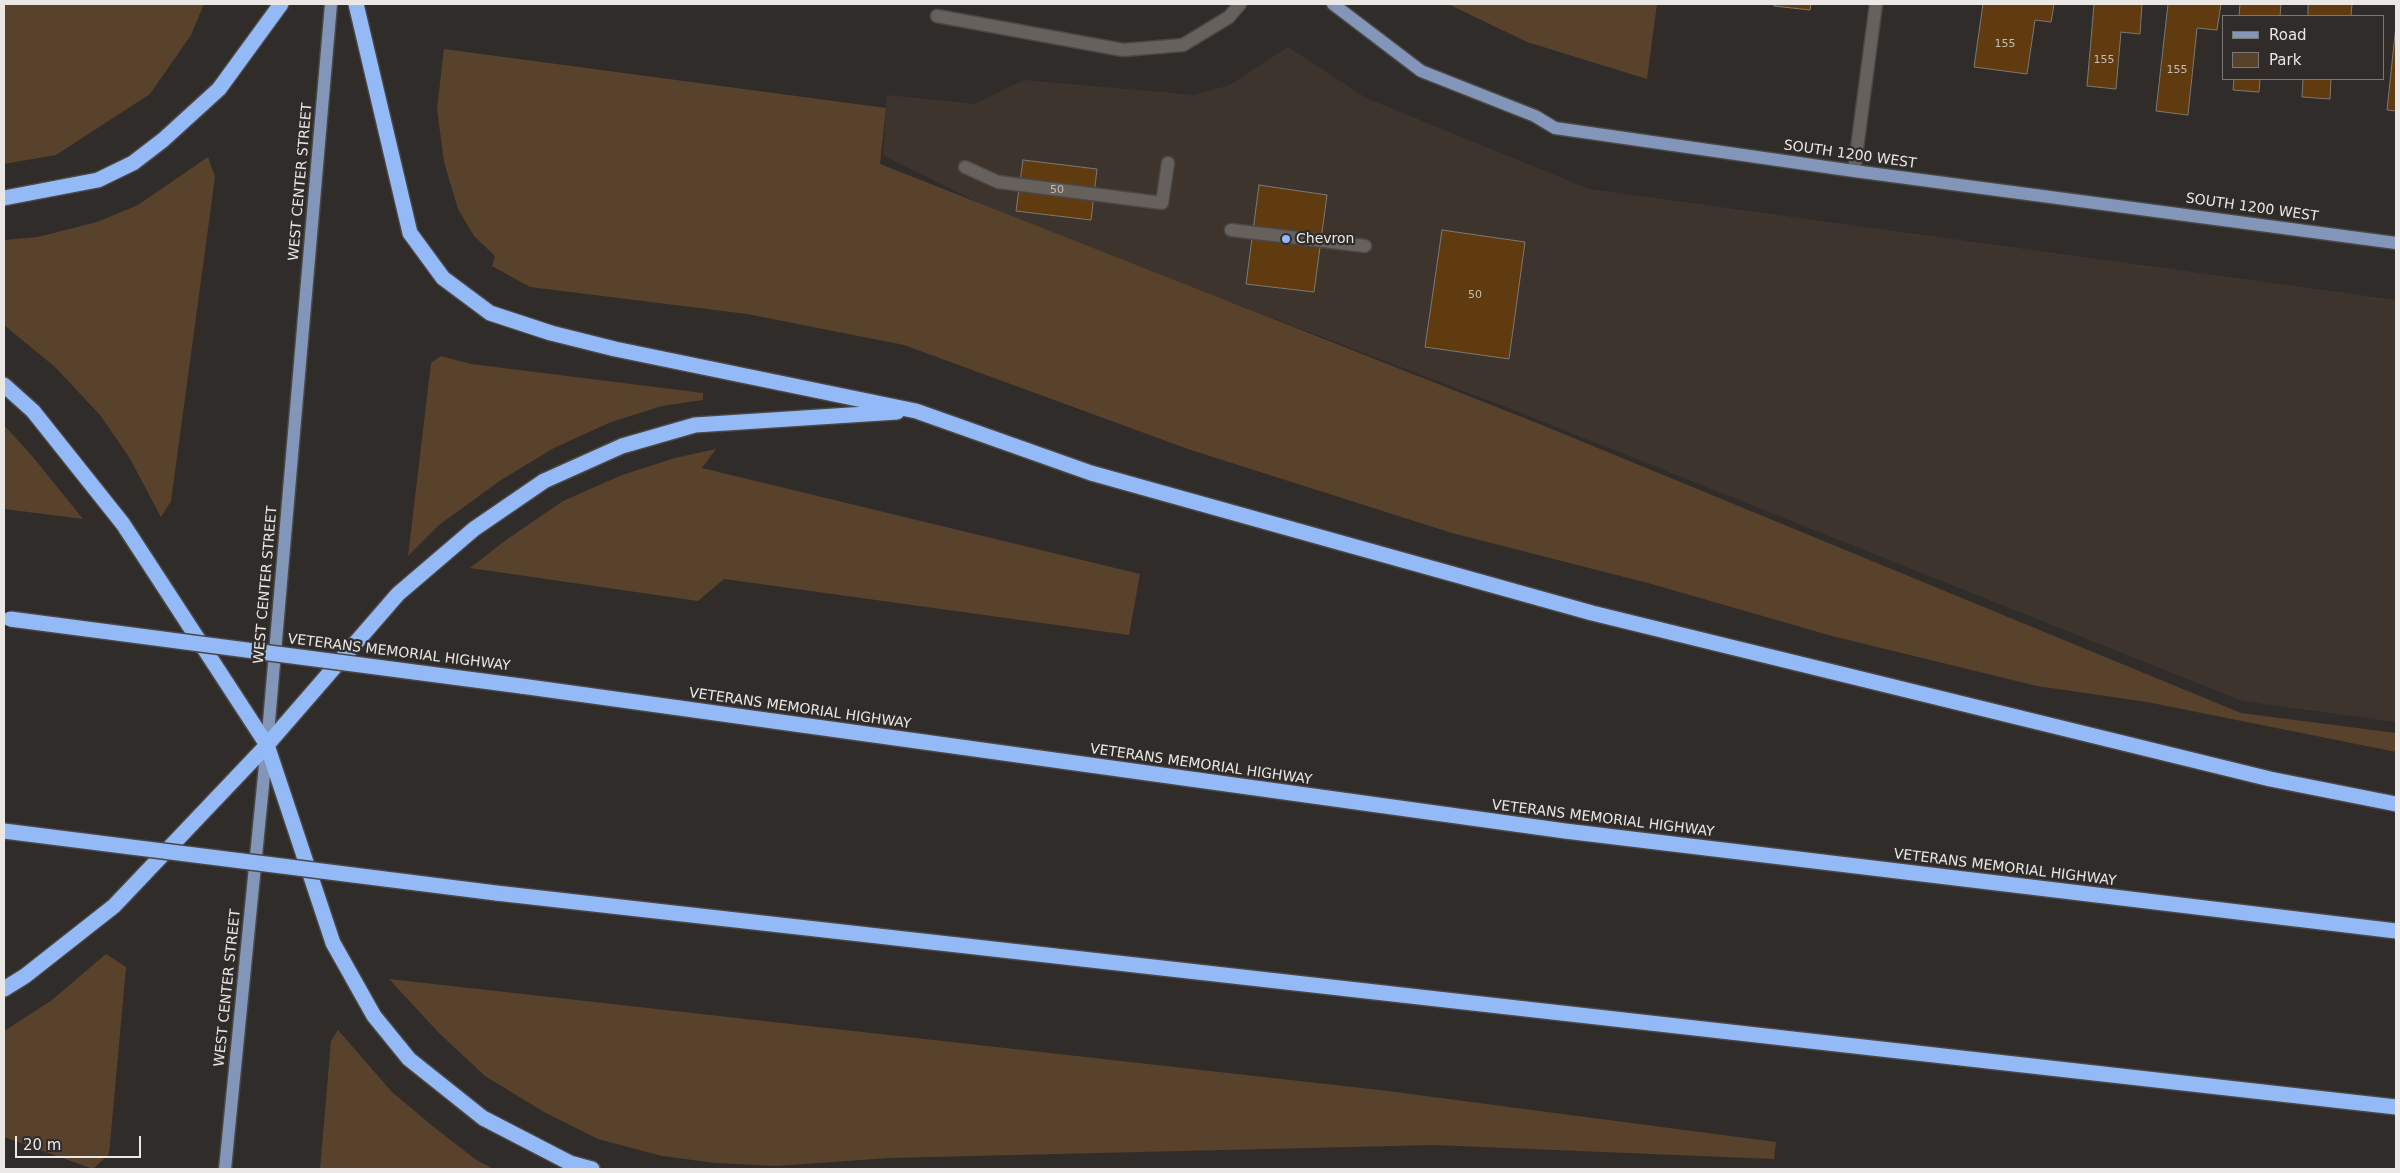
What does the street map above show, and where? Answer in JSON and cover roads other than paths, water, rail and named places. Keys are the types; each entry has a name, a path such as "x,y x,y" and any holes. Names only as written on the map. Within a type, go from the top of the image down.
{"highway":[{"path":"4,198 98,180 133,163 163,140 219,89 281,4"},
{"path":"356,4 410,233 444,278 490,313 552,333 614,349 916,411 1091,473 1592,613 2270,779 2396,804"},
{"path":"4,385 34,411 124,524 267,745 333,943 374,1016 409,1059 483,1118 570,1164 592,1169"},
{"path":"4,989 25,976 114,906 267,745 398,594 474,529 544,481 622,446 695,425 916,411"},
{"name":"VETERANS MEMORIAL HIGHWAY","path":"7,619 521,686 1565,831 2396,931"},
{"path":"4,831 496,893 2396,1107"}],"main road":[{"name":"WEST CENTER STREET","path":"225,1169 267,745 331,4"},
{"name":"SOUTH 1200 WEST","path":"1333,4 1421,71 1535,116 1555,128 2396,243"}],"street":[{"path":"937,16 1122,50 1183,45 1229,17 1240,4"},
{"path":"1854,170 1876,4"},
{"path":"965,167 998,182 1162,203 1168,163"},
{"path":"1231,230 1365,246"}],"place":[{"name":"Chevron","path":"1286,239"}]}
